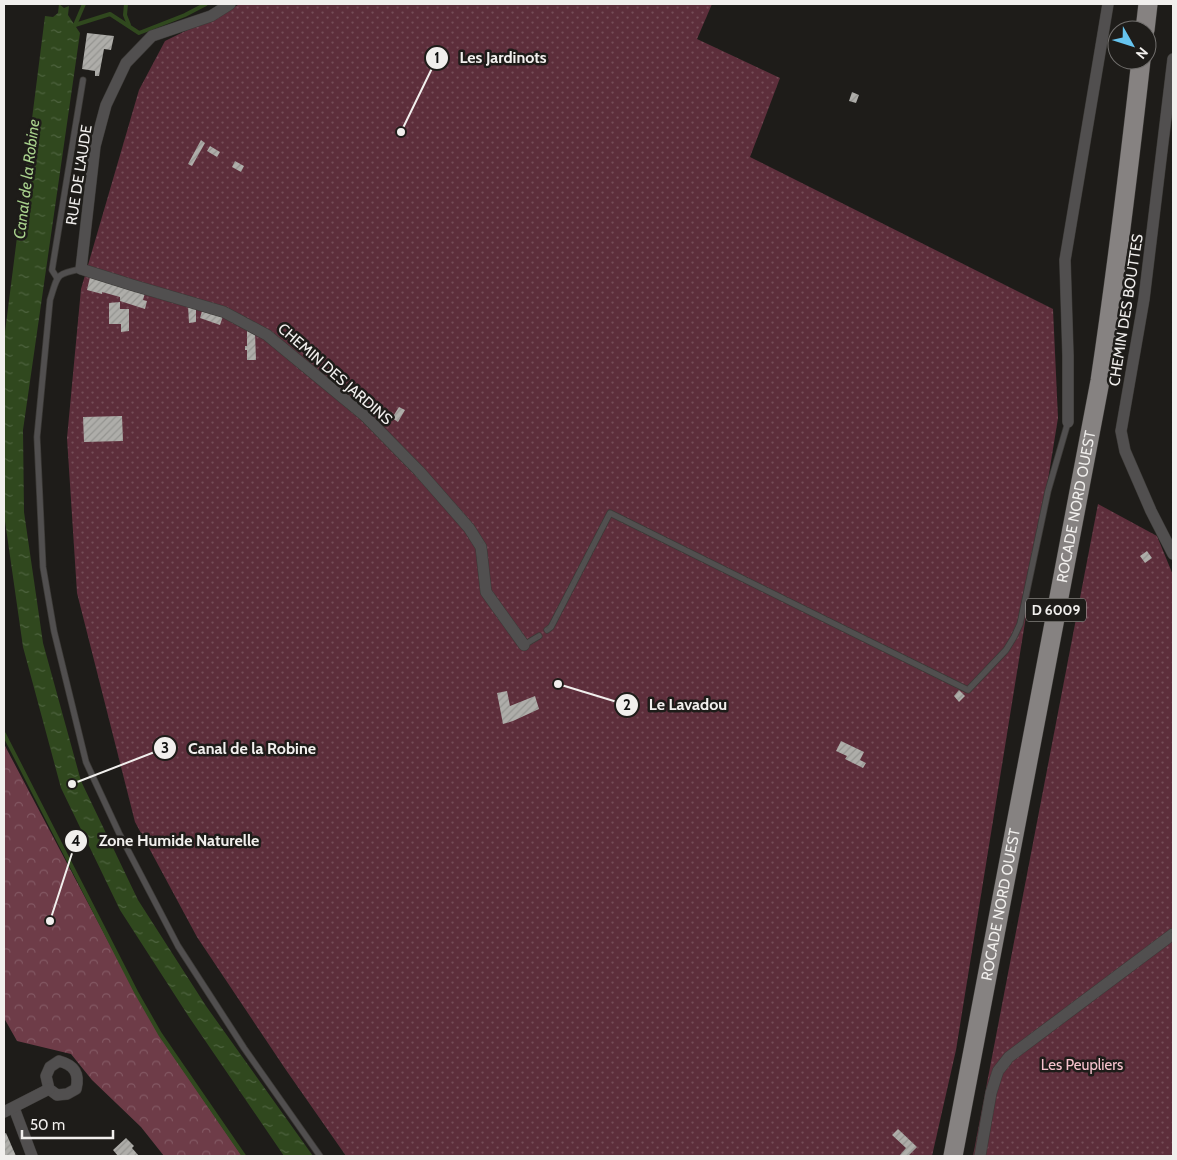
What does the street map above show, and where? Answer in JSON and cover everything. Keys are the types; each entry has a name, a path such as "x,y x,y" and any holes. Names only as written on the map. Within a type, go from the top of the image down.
{"main road":[{"path":"1146,20 1148,4"},
{"name":"ROCADE NORD OUEST","path":"954,1156 1100,381 1141,70"}],"street":[{"name":"RUE DE L'AUDE","path":"81,269 95,146 106,106 126,63 152,36 211,16 230,4"},
{"path":"1068,422 1065,260 1108,4"},
{"name":"CHEMIN DES BOUTTES","path":"1173,59 1144,299 1122,431 1124,451 1173,554"},
{"name":"CHEMIN DES JARDINS","path":"81,269 224,312 267,335 364,415 419,471 469,528 481,547 486,592 524,645"},
{"path":"980,1156 991,1093 998,1071 1009,1057 1173,934"},
{"path":"32,1156 9,1110 49,1089"}],"lane":[{"path":"57,278 52,270 83,80"},
{"path":"81,269 64,272 57,278 50,300 37,438 42,567 54,631 86,762 119,834 178,946 244,1048 320,1156"},
{"path":"548,630 552,627 610,514 968,690 1006,650 1020,624 1048,491 1068,422"},
{"path":"524,645 539,636"}],"green space":[{"path":"240,4 712,4 697,39 780,78 750,157 1053,309 1058,418 956,1050 932,1156 346,1156 197,937 135,822 77,593 67,438 81,289 139,90 165,41"},
{"name":"Les Peupliers","path":"1098,504 1157,536 1173,575 1173,1156 973,1156"},
{"path":"4,744 159,1035 242,1156 164,1156 141,1127 92,1080 71,1054 17,1041 4,1018"}],"water":[{"path":"59,4 64,8 69,6 68,15 80,33 23,430 24,512 43,643 81,781 138,900 206,1006 313,1156 284,1156 189,1017 120,910 61,788 23,647 4,514 4,340 45,16 53,17 58,13"}],"building":[{"path":"87,33 114,36 111,50 104,49 99,76 95,76 95,71 82,69"},
{"path":"852,92 859,95 856,103 849,101"},
{"path":"201,140 205,143 192,166 188,164"},
{"path":"210,146 220,152 217,157 207,151"},
{"path":"235,161 244,166 241,172 232,167"},
{"path":"90,277 145,293 143,300 147,301 145,309 120,301 120,297 87,290"},
{"path":"120,302 120,309 129,309 129,331 121,332 121,324 109,324 109,303"},
{"path":"188,306 196,307 196,322 189,323"},
{"path":"203,308 223,316 220,325 200,318"},
{"path":"247,328 255,332 256,360 247,360 245,346 247,346"},
{"path":"399,407 405,410 398,422 392,418"},
{"path":"122,416 123,441 84,442 83,417"},
{"path":"1147,551 1152,558 1145,563 1140,556"},
{"path":"959,690 965,696 959,702 954,696"},
{"path":"507,691 510,706 535,696 539,709 503,724 497,693"},
{"path":"841,741 864,752 860,760 866,763 863,768 845,759 847,756 836,751"},
{"path":"898,1129 917,1147 908,1156 899,1156 906,1148 892,1135"},
{"path":"6,1133 16,1156 4,1156 4,1134"},
{"path":"126,1138 134,1146 132,1148 139,1156 118,1156 113,1150"}],"waterway":[{"path":"75,25 84,4"},
{"path":"126,4 125,15 129,25"},
{"path":"75,25 110,14 139,33 185,15 206,4"},
{"path":"4,734 136,992 160,1034 244,1156"}],"place":[{"name":"Les Jardinots","path":"401,132"},
{"name":"Le Lavadou","path":"558,684"},
{"name":"Canal de la Robine","path":"72,784"},
{"name":"Zone Humide Naturelle","path":"50,921"}]}
